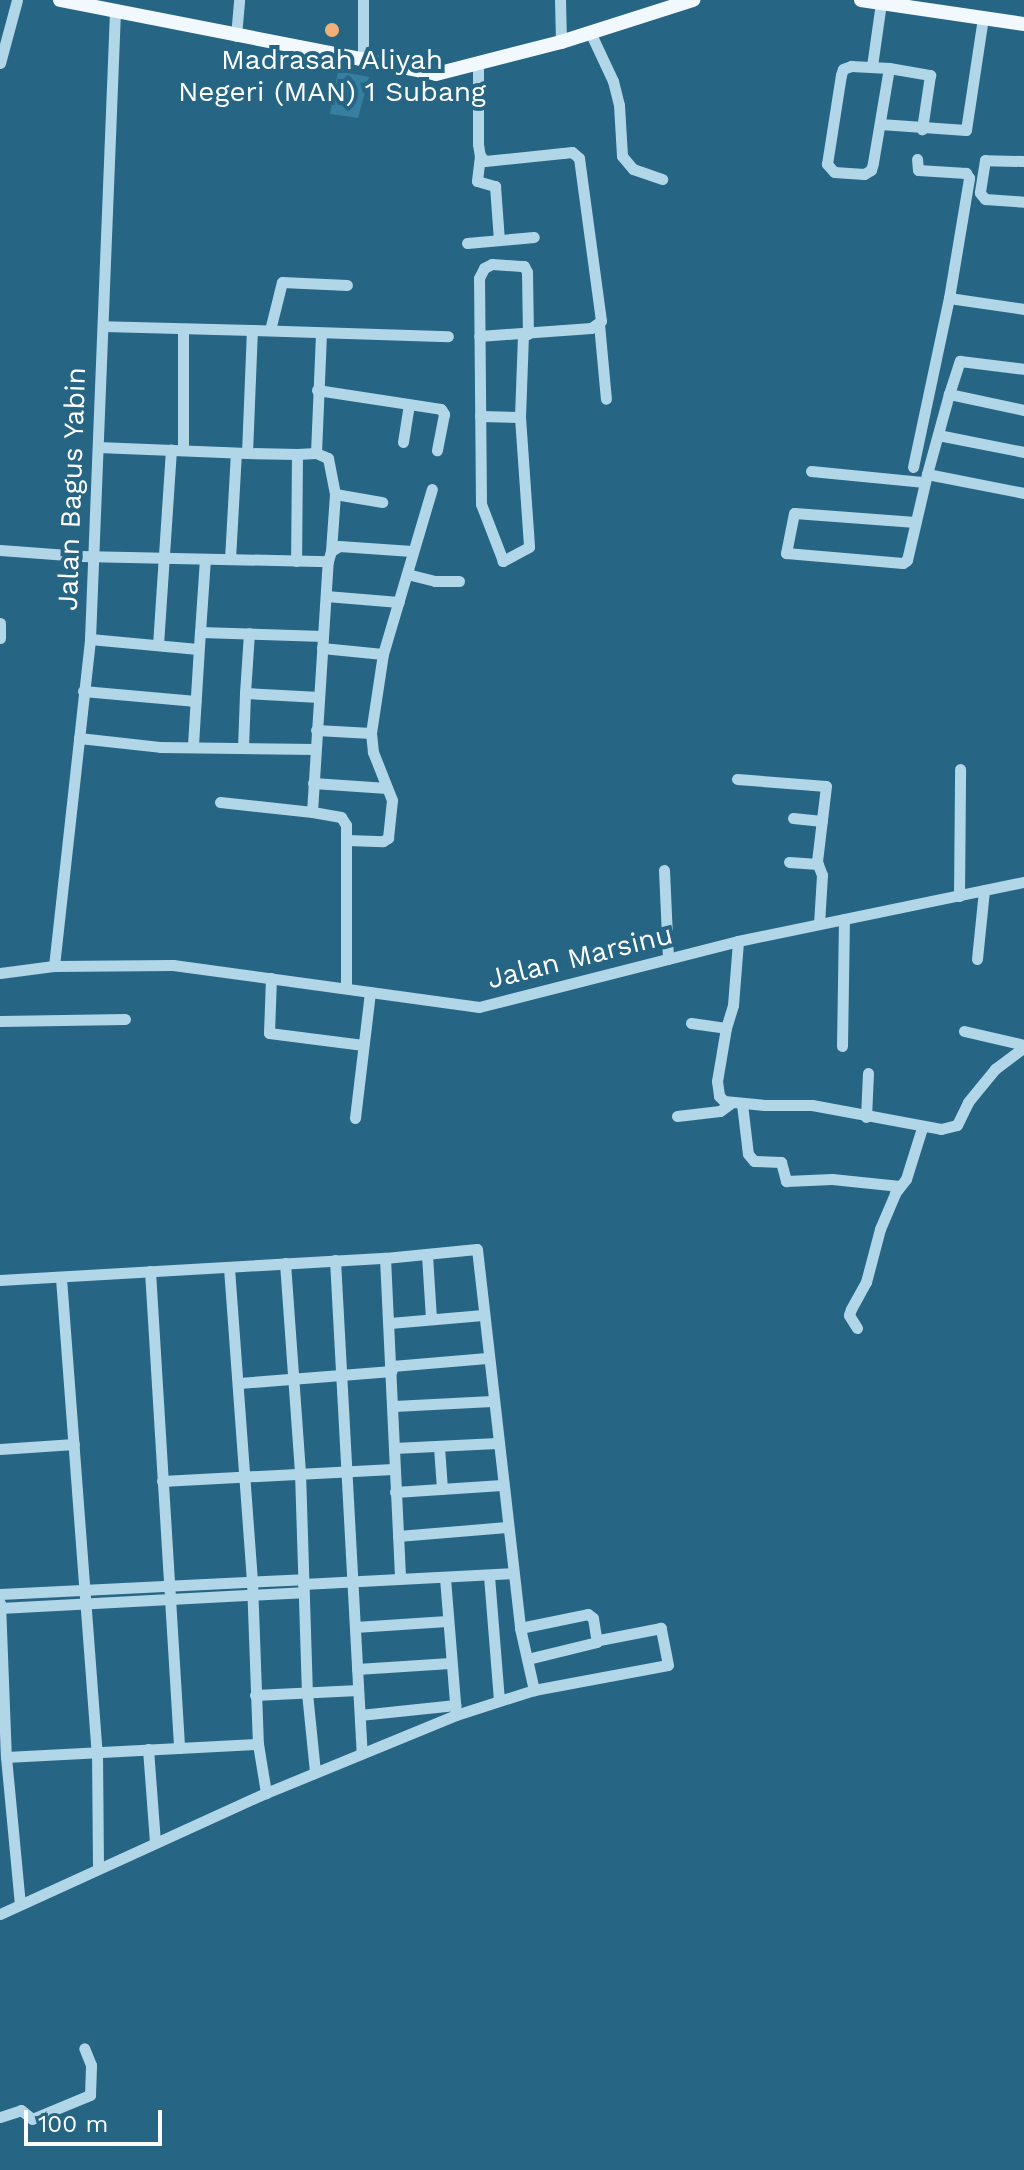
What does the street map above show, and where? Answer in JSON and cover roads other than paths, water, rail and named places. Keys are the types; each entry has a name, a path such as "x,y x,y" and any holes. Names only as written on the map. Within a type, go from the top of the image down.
{"main road":[{"path":"60,0 436,74 561,42 693,0"},
{"path":"861,0 1024,24"}],"street":[{"path":"0,63 6,15 17,0"},
{"path":"236,36 239,0"},
{"path":"363,0 363,62"},
{"path":"560,0 561,42"},
{"path":"872,66 881,3"},
{"name":"Jalan Bagus Yabin","path":"54,966 90,639 115,12"},
{"path":"880,124 960,132 967,128 983,18"},
{"path":"590,32 613,81 622,156 633,169 662,179"},
{"path":"478,65 480,156 477,181 495,186 499,240"},
{"path":"889,68 869,172 847,173 829,168 843,69 872,66 889,68 930,75 922,129"},
{"path":"480,156 490,163 572,152 579,158 606,399"},
{"path":"913,467 949,298 969,176 918,170 917,159"},
{"path":"1024,161 985,160 980,193 985,199 1024,202"},
{"path":"467,243 534,237"},
{"path":"492,264 524,266 527,272 520,417 529,547 503,561 481,504 479,336 480,272 492,264"},
{"path":"270,330 282,282 347,285"},
{"path":"949,298 1024,309"},
{"path":"479,336 525,334 599,324"},
{"path":"104,326 448,336"},
{"path":"158,645 164,558 177,449 183,329"},
{"path":"230,559 252,330"},
{"path":"316,453 321,333"},
{"path":"915,522 794,513 786,553 903,563 915,522 925,478 960,361 1024,369"},
{"path":"317,390 443,410 437,450"},
{"path":"949,394 1024,410"},
{"path":"403,442 409,404"},
{"path":"480,416 520,417"},
{"path":"938,435 1024,452"},
{"path":"98,447 316,453 328,458 335,494 312,812"},
{"path":"296,561 297,454"},
{"path":"811,471 925,478 1024,493"},
{"path":"347,840 387,840 392,800 373,752 371,733 383,654 432,489"},
{"path":"335,494 382,502"},
{"path":"0,550 94,556 296,561 329,556 339,546 412,551"},
{"path":"193,745 205,559"},
{"path":"407,574 435,581 459,581"},
{"path":"326,596 399,602"},
{"path":"0,623 0,638"},
{"path":"200,632 249,633 322,642 383,654"},
{"path":"243,748 249,633"},
{"path":"90,639 198,649"},
{"path":"83,691 196,701"},
{"path":"245,693 319,697"},
{"path":"316,730 371,733"},
{"path":"79,738 160,747 193,745 315,749"},
{"path":"959,896 960,769"},
{"path":"737,779 823,784 826,787 818,864 822,875 819,924"},
{"path":"313,783 387,788"},
{"path":"220,802 341,817 346,825 347,840 346,987"},
{"path":"793,818 822,821"},
{"path":"789,862 818,864"},
{"path":"664,870 668,959"},
{"name":"Jalan Marsinu","path":"0,973 54,966 173,965 346,987 459,1007 493,1005 738,941 1024,882"},
{"path":"977,959 984,890"},
{"path":"842,1046 844,919"},
{"path":"736,1104 719,1096 717,1081 733,1005 738,941"},
{"path":"271,978 269,1033 363,1045"},
{"path":"355,1118 370,992"},
{"path":"0,1021 125,1019"},
{"path":"691,1023 726,1028"},
{"path":"964,1031 1024,1049"},
{"path":"677,1116 720,1111 736,1104 812,1105 922,1128 941,1129 957,1125 968,1102 995,1069 1024,1049"},
{"path":"866,1117 868,1073"},
{"path":"736,1104 748,1154 754,1161 781,1162 784,1180 845,1179 900,1186"},
{"path":"857,1328 849,1315 866,1282 880,1229 906,1179 922,1128"},
{"path":"0,1280 385,1258 477,1249 520,1628 534,1690"},
{"path":"427,1255 431,1319"},
{"path":"385,1258 400,1579"},
{"path":"335,1260 362,1752"},
{"path":"285,1263 300,1472 307,1693 315,1772"},
{"path":"229,1268 252,1582 258,1744 266,1793"},
{"path":"150,1271 179,1748"},
{"path":"61,1278 97,1752 98,1866"},
{"path":"390,1323 483,1315"},
{"path":"239,1383 343,1376 487,1358"},
{"path":"394,1406 492,1401"},
{"path":"394,1448 497,1443"},
{"path":"0,1449 74,1444"},
{"path":"439,1447 442,1489"},
{"path":"162,1481 243,1474 393,1469"},
{"path":"395,1492 502,1485"},
{"path":"398,1536 507,1527"},
{"path":"0,1594 252,1582 303,1585 513,1573"},
{"path":"489,1576 499,1700"},
{"path":"445,1578 455,1710"},
{"path":"20,1904 6,1757 0,1606 86,1605 251,1596 303,1585"},
{"path":"520,1628 588,1614 599,1640"},
{"path":"355,1627 447,1621"},
{"path":"360,1715 455,1710 534,1690 668,1665 661,1628 528,1659"},
{"path":"357,1669 450,1663"},
{"path":"255,1695 358,1690"},
{"path":"0,1914 98,1866 455,1710"},
{"path":"6,1757 258,1744"},
{"path":"148,1749 155,1843"},
{"path":"0,2117 21,2110 32,2119 90,2095 91,2065 84,2048"}],"place":[{"name":"Madrasah Aliyah Negeri (MAN) 1 Subang","path":"332,30"}]}
